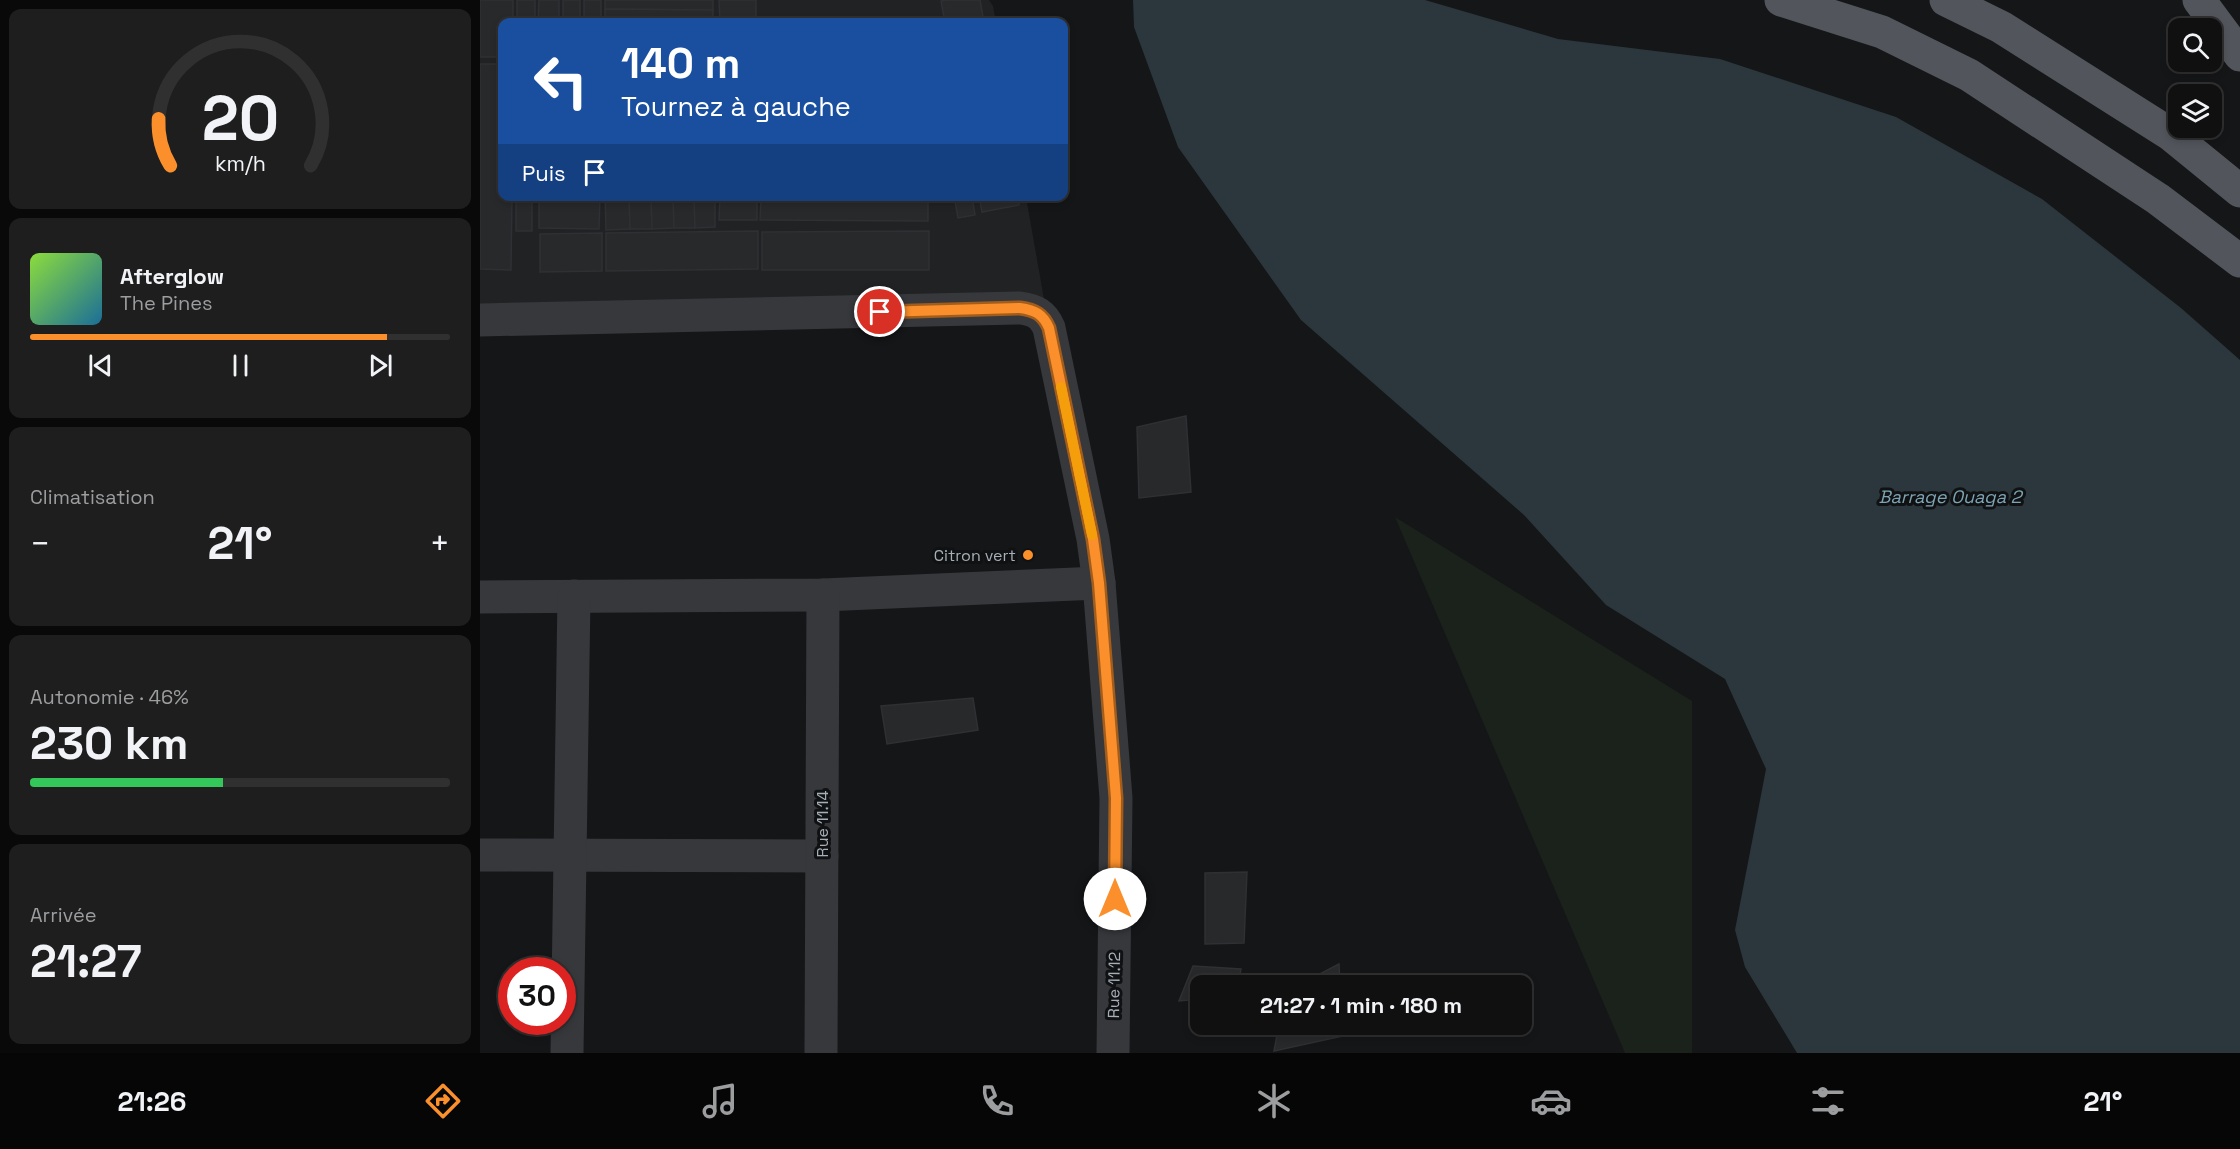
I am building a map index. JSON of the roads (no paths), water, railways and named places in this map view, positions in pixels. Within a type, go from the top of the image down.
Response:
[{"type":"main road","points":[[1781,0],[1882,32],[1969,75],[2158,199],[2240,261]]},
{"type":"main road","points":[[1946,0],[2001,27],[2170,134],[2240,191]]},
{"type":"main road","points":[[2199,0],[2240,55]]},
{"type":"street","name":"Rue 11.12","points":[[480,320],[1020,308],[1040,314],[1049,328],[1093,539],[1099,583],[1116,798],[1113,1053]]},
{"type":"street","points":[[480,597],[823,595],[1099,583]]},
{"type":"street","name":"Rue 11.14","points":[[821,1053],[823,595]]},
{"type":"street","points":[[567,1053],[574,596]]},
{"type":"street","points":[[480,855],[822,855]]},
{"type":"water","name":"Barrage Ouaga 2","points":[[1133,0],[1425,0],[1558,39],[1720,59],[1896,117],[2042,199],[2181,308],[2240,360],[2240,1053],[1797,1053],[1745,967],[1735,930],[1766,769],[1725,679],[1606,605],[1524,515],[1301,320],[1178,147],[1134,27]]},
{"type":"place","name":"Citron vert","points":[[1028,555]]}]
